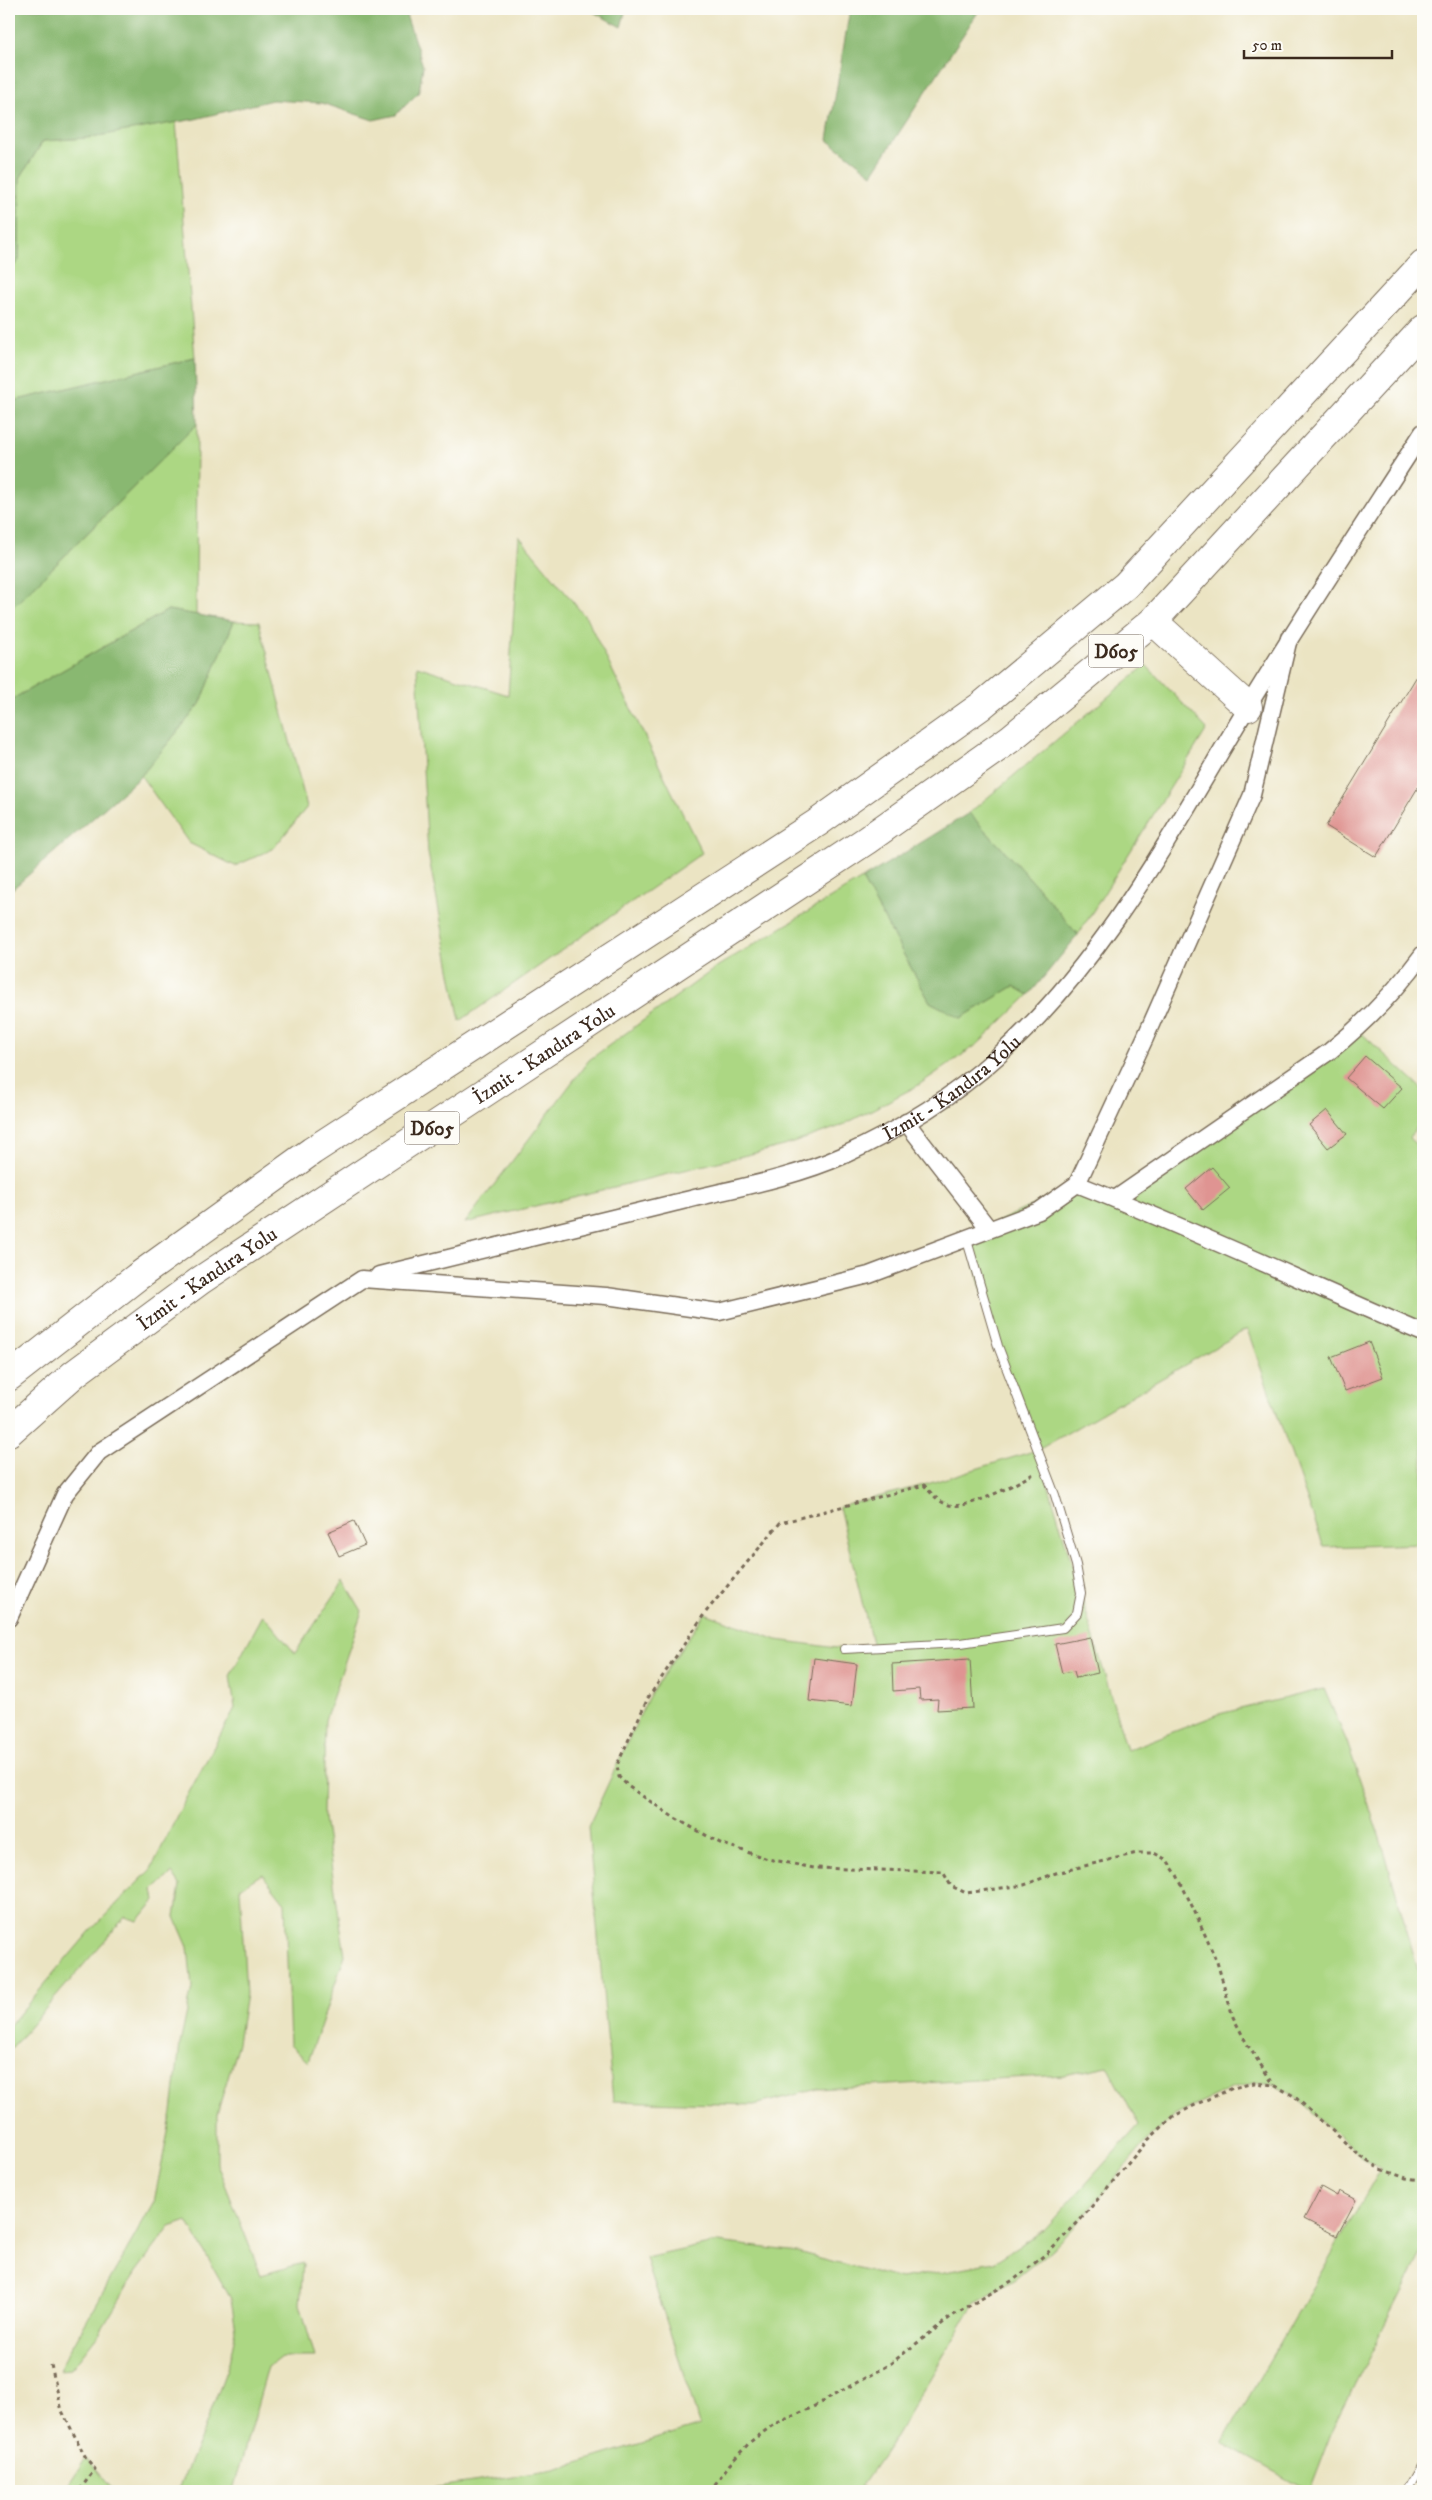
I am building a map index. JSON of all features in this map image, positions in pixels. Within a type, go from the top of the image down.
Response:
[{"type":"highway","points":[[9,1377],[138,1277],[312,1151],[817,823],[981,706],[1126,585],[1293,407],[1423,264]]},
{"type":"highway","name":"D605","points":[[1153,621],[1423,329]]},
{"type":"highway","points":[[1153,621],[1248,707]]},
{"type":"highway","name":"İzmit - Kandıra Yolu","points":[[9,1432],[74,1374],[201,1280],[867,840],[1010,739],[1153,621]]},
{"type":"street","name":"İzmit - Kandıra Yolu","points":[[9,1618],[65,1494],[99,1452],[362,1279],[773,1179],[840,1157],[906,1122],[948,1096],[998,1057],[1046,1008],[1081,967],[1131,898],[1289,638],[1423,432]]},
{"type":"street","points":[[362,1279],[606,1296],[719,1312],[869,1275],[1039,1211],[1078,1184],[1146,1038],[1252,795],[1289,638]]},
{"type":"street","points":[[1115,1199],[1330,1051],[1357,1029],[1399,987],[1423,954]]},
{"type":"street","points":[[906,1122],[989,1229]]},
{"type":"street","points":[[1078,1184],[1423,1333]]},
{"type":"lane","points":[[844,1649],[961,1643],[1063,1628],[1077,1612],[1081,1593],[1076,1565],[1045,1468],[998,1346],[966,1237]]},
{"type":"lane","points":[[1406,2491],[1423,2462]]},
{"type":"path","points":[[1045,1468],[989,1497],[950,1506],[937,1499],[924,1485],[780,1523],[705,1613],[648,1698],[618,1765],[619,1777],[629,1787],[673,1817],[728,1846],[768,1859],[814,1868],[943,1872],[951,1886],[966,1893],[1024,1886],[1056,1873],[1137,1853],[1154,1853],[1167,1860],[1177,1875],[1217,1962],[1233,2017],[1247,2044],[1274,2085]]},
{"type":"path","points":[[710,2491],[729,2465],[750,2442],[773,2425],[812,2408],[890,2364],[930,2331],[1015,2279],[1045,2255],[1081,2218],[1148,2140],[1174,2116],[1233,2088],[1254,2083],[1274,2085],[1294,2096],[1360,2156],[1381,2169],[1406,2178],[1423,2180]]},
{"type":"path","points":[[51,2365],[62,2411],[86,2458],[95,2469],[79,2491]]},
{"type":"green space","points":[[9,9],[404,9],[423,66],[419,92],[396,115],[373,120],[322,103],[272,100],[195,119],[86,138],[43,141],[20,178],[19,260],[9,272]]},
{"type":"green space","points":[[588,9],[626,9],[621,27]]},
{"type":"green space","points":[[850,9],[980,9],[872,174],[828,140]]},
{"type":"green space","points":[[176,122],[195,358],[9,402],[9,272],[19,260],[20,178],[43,141],[86,138]]},
{"type":"green space","points":[[195,358],[197,424],[9,611],[9,402]]},
{"type":"green space","points":[[197,424],[196,615],[168,610],[9,701],[9,611]]},
{"type":"green space","points":[[519,536],[587,619],[702,853],[460,1021],[428,853],[417,666],[508,695]]},
{"type":"green space","points":[[168,610],[234,621],[200,704],[141,776],[9,892],[9,701]]},
{"type":"green space","points":[[234,621],[259,622],[307,807],[273,849],[235,866],[189,843],[141,776],[200,704]]},
{"type":"green space","points":[[1146,665],[1207,729],[1078,935],[1033,882],[969,813]]},
{"type":"green space","points":[[969,813],[1033,882],[1078,935],[1029,995],[1014,986],[961,1018],[930,1002],[862,879]]},
{"type":"green space","points":[[862,879],[930,1002],[961,1018],[1014,986],[1029,995],[978,1044],[917,1086],[841,1126],[784,1146],[465,1223],[589,1060],[718,966]]},
{"type":"green space","points":[[1357,1029],[1423,1090],[1423,1120],[1409,1138],[1423,1151],[1423,1544],[1324,1547],[1247,1329],[1038,1450],[1127,1750],[1219,1714],[1324,1689],[1347,1742],[1385,1853],[1421,1981],[1423,2017],[1423,2251],[1333,2428],[1309,2491],[1222,2443],[1381,2169],[1360,2156],[1294,2096],[1274,2085],[1254,2083],[1233,2088],[1174,2116],[1148,2140],[1081,2219],[1052,2249],[1015,2279],[974,2304],[896,2436],[861,2486],[868,2491],[411,2491],[555,2470],[700,2425],[646,2258],[718,2242],[797,2252],[901,2279],[994,2262],[1045,2229],[1139,2125],[1108,2066],[1064,2075],[818,2089],[754,2105],[613,2101],[588,1827],[648,1698],[705,1613],[777,1640],[844,1649],[873,1647],[839,1507],[924,1485],[1037,1450],[998,1346],[966,1237],[1077,1184],[1115,1199]]},
{"type":"green space","points":[[344,1581],[362,1611],[325,1720],[323,1812],[345,1955],[308,2062],[290,2045],[285,1903],[262,1874],[240,1888],[246,1994],[238,2043],[217,2114],[217,2164],[261,2275],[303,2263],[300,2304],[315,2357],[281,2357],[268,2367],[233,2491],[177,2491],[200,2440],[229,2363],[236,2330],[231,2299],[187,2221],[170,2227],[136,2272],[100,2332],[71,2369],[59,2370],[154,2202],[172,2112],[180,2044],[192,1988],[188,1947],[175,1917],[180,1885],[172,1873],[153,1890],[155,1900],[138,1921],[125,1917],[9,2051],[9,2026],[91,1930],[151,1869],[187,1796],[235,1708],[230,1676],[263,1615],[295,1653]]},
{"type":"green space","points":[[86,2458],[114,2491],[64,2491]]},
{"type":"building","points":[[1423,666],[1423,779],[1376,857],[1326,826]]},
{"type":"building","points":[[1365,1056],[1402,1088],[1383,1109],[1346,1078]]},
{"type":"building","points":[[1327,1110],[1347,1134],[1328,1148],[1309,1125]]},
{"type":"building","points":[[1212,1167],[1230,1188],[1203,1210],[1186,1189]]},
{"type":"building","points":[[1369,1342],[1383,1377],[1345,1391],[1331,1357]]},
{"type":"building","points":[[354,1521],[365,1545],[339,1556],[328,1532]]},
{"type":"building","points":[[1090,1637],[1098,1673],[1076,1678],[1074,1671],[1062,1673],[1055,1644]]},
{"type":"building","points":[[814,1658],[857,1664],[852,1706],[809,1701]]},
{"type":"building","points":[[970,1659],[973,1708],[937,1710],[938,1699],[920,1700],[919,1689],[893,1691],[892,1664]]},
{"type":"building","points":[[1321,2187],[1337,2196],[1339,2191],[1356,2200],[1337,2236],[1304,2219]]}]
